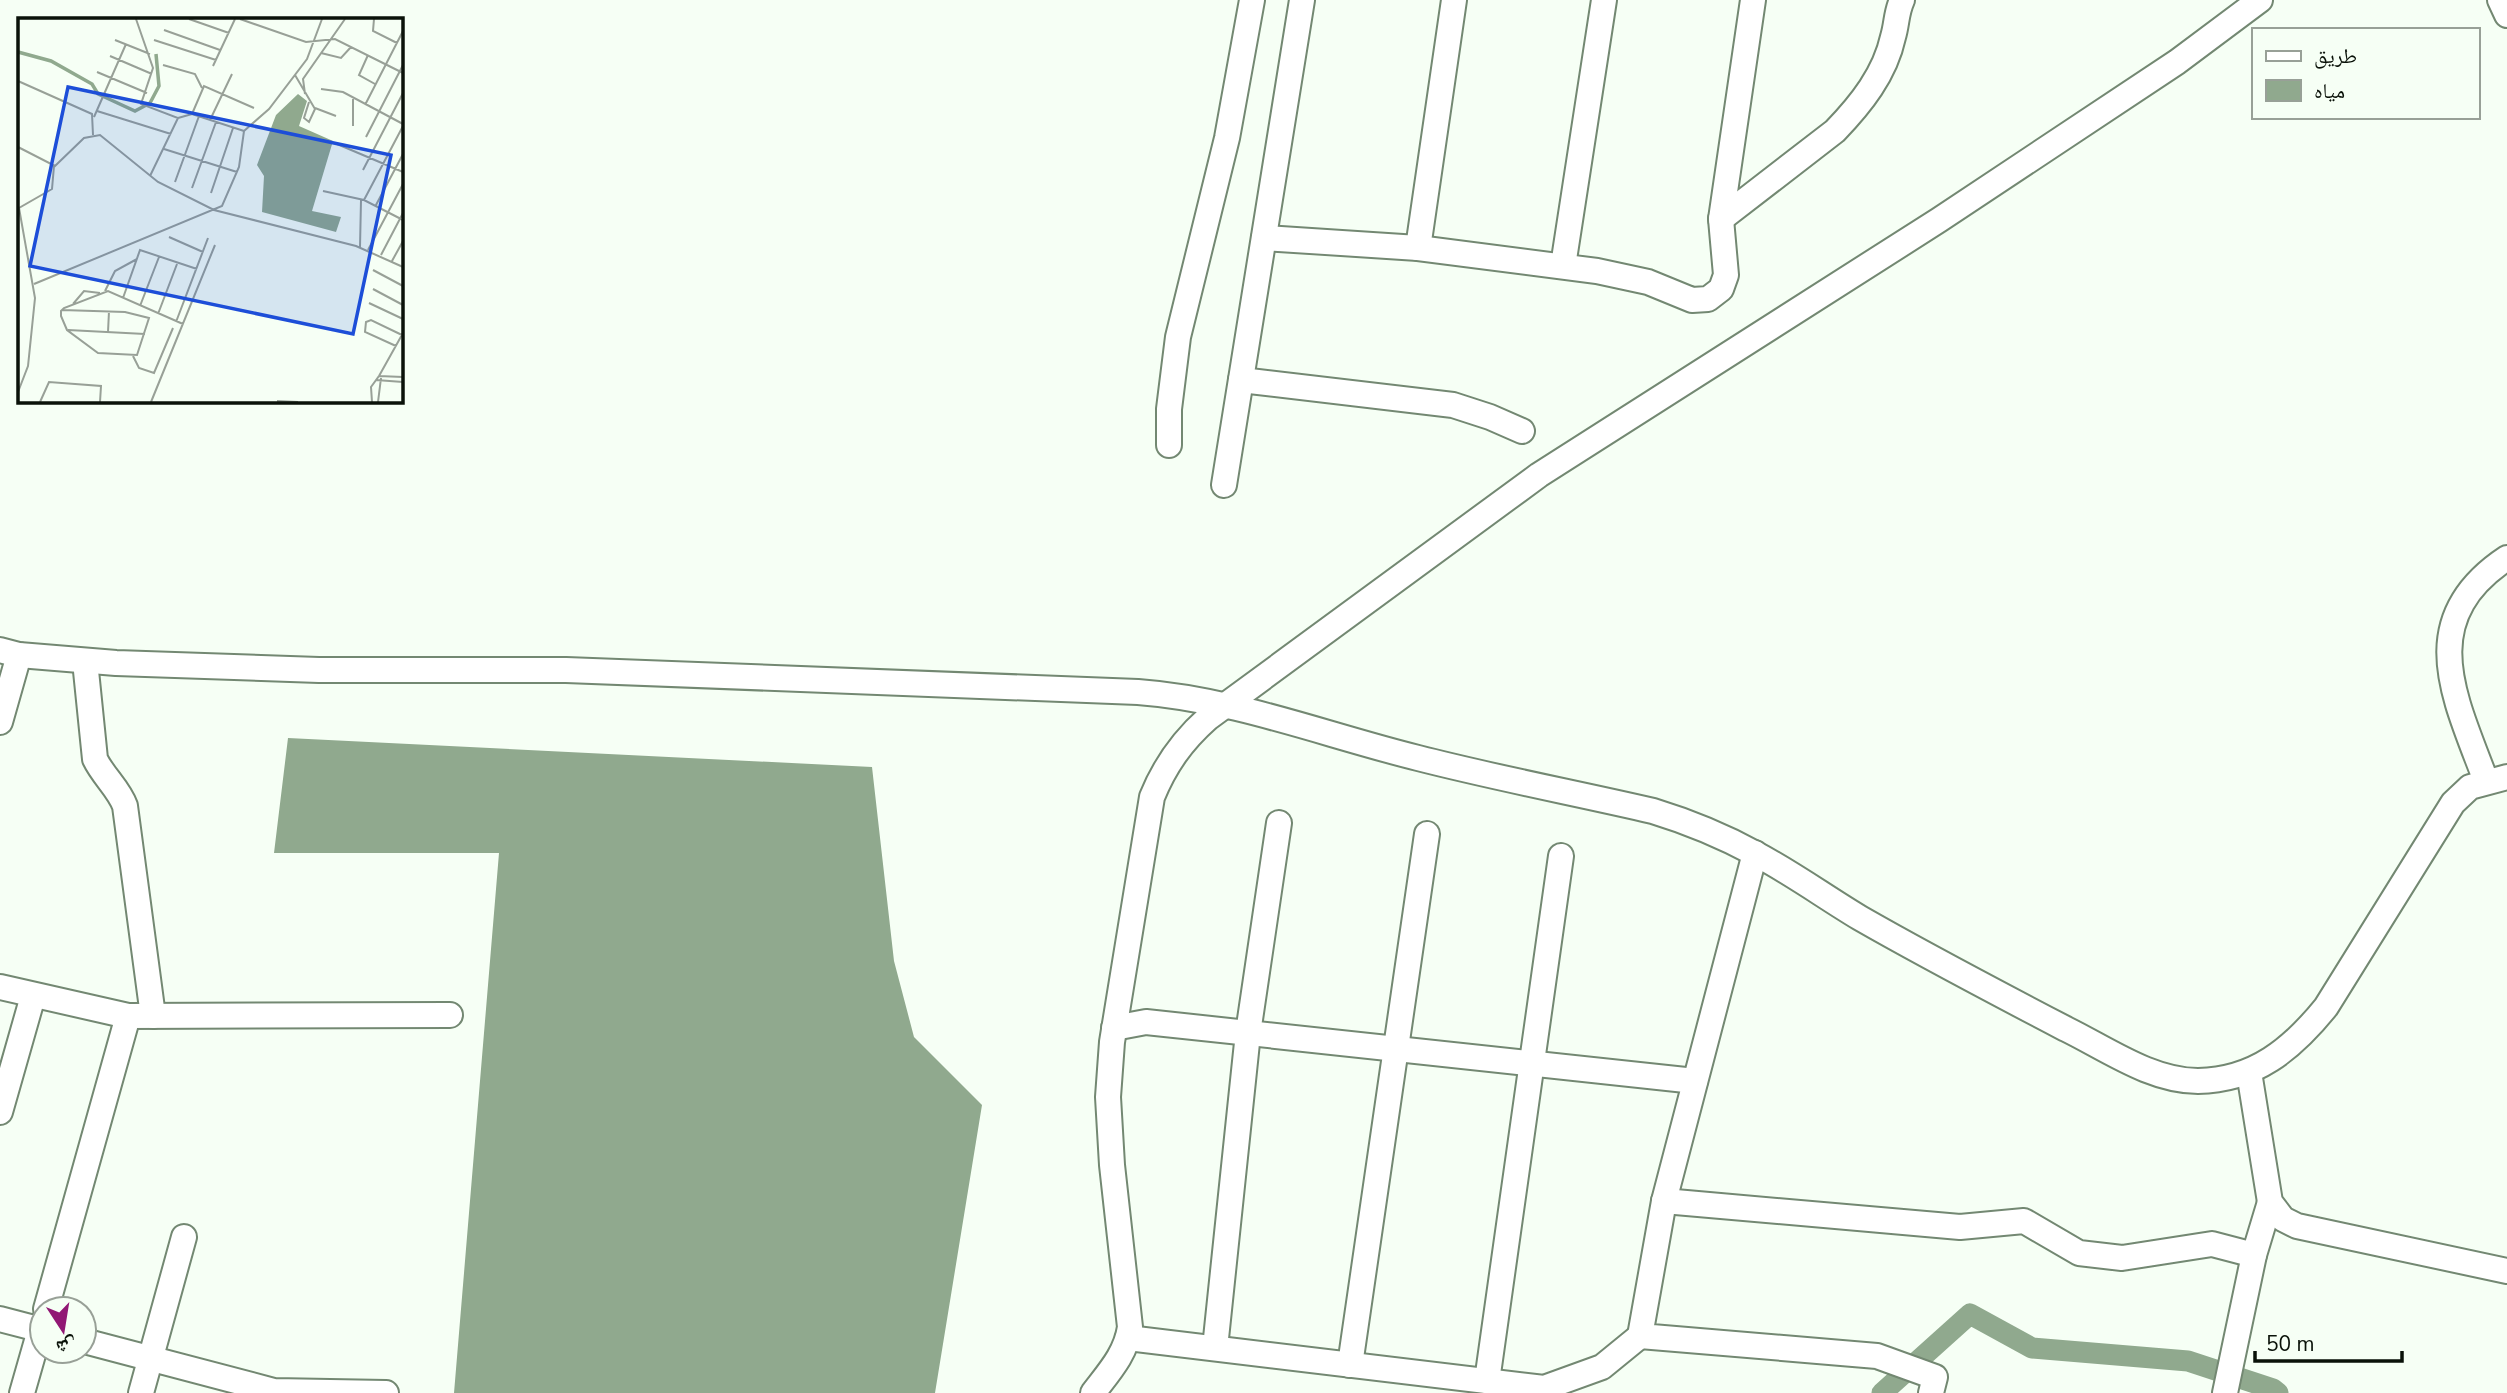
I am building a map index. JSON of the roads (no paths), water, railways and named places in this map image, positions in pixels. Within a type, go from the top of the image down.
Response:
[{"type":"street","points":[[1168,445],[1178,337],[1227,138],[1252,0]]},
{"type":"street","points":[[1224,485],[1302,0]]},
{"type":"street","points":[[1418,248],[1454,0]]},
{"type":"street","points":[[1563,267],[1604,0]]},
{"type":"street","points":[[1264,238],[1418,248],[1623,275],[1671,290],[1692,300],[1708,299],[1721,289],[1726,275],[1721,219],[1753,0]]},
{"type":"street","points":[[1721,219],[1835,131],[1851,114],[1871,87],[1887,57],[1902,0]]},
{"type":"street","points":[[1093,1393],[1118,1362],[1128,1338],[1130,1315],[1109,1131],[1110,1063],[1152,797],[1178,747],[1208,718],[1539,475],[1939,220],[2177,62],[2260,0]]},
{"type":"street","points":[[2500,0],[2507,15]]},
{"type":"street","points":[[1241,380],[1453,405],[1522,431]]},
{"type":"street","points":[[0,722],[9,653],[85,660],[319,670],[566,670],[1138,692],[1179,696],[1227,705],[1418,758],[1653,811],[1688,822],[1755,853],[1957,973],[2142,1068],[2177,1079],[2195,1081],[2249,1072],[2283,1053],[2312,1025],[2326,1007],[2453,803],[2470,788],[2497,779],[2452,687],[2449,652],[2451,635],[2462,604],[2481,578],[2507,558]]},
{"type":"street","points":[[85,660],[95,759],[125,806],[153,1016]]},
{"type":"street","points":[[1215,1348],[1248,1033],[1279,823]]},
{"type":"street","points":[[1350,1364],[1398,1049],[1427,834]]},
{"type":"street","points":[[1128,1338],[1350,1364],[1397,1382],[1487,1381],[1545,1390],[1602,1367],[1640,1336],[1664,1201],[1755,853]]},
{"type":"street","points":[[1487,1381],[1561,856]]},
{"type":"street","points":[[0,987],[128,1016],[450,1015]]},
{"type":"street","points":[[0,1112],[33,996]]},
{"type":"street","points":[[51,1295],[128,1016]]},
{"type":"street","points":[[1114,1028],[1146,1022],[1695,1081]]},
{"type":"street","points":[[2225,1393],[2254,1255],[2270,1202],[2249,1072]]},
{"type":"street","points":[[1664,1201],[1959,1227],[2024,1221],[2079,1253],[2122,1258],[2212,1244],[2254,1255]]},
{"type":"street","points":[[2270,1202],[2283,1219],[2297,1226],[2507,1271]]},
{"type":"street","points":[[141,1393],[184,1237]]},
{"type":"street","points":[[0,1319],[28,1322]]},
{"type":"street","points":[[1640,1336],[1877,1356],[1935,1377],[1931,1393]]},
{"type":"street","points":[[98,1345],[274,1391],[386,1393]]},
{"type":"street","points":[[22,1393],[30,1365]]},
{"type":"water","points":[[288,738],[872,767],[894,961],[914,1037],[982,1105],[935,1393],[454,1393],[499,853],[274,853]]},
{"type":"waterway","points":[[1882,1393],[1970,1314],[2032,1348],[2188,1361],[2278,1393]]}]
